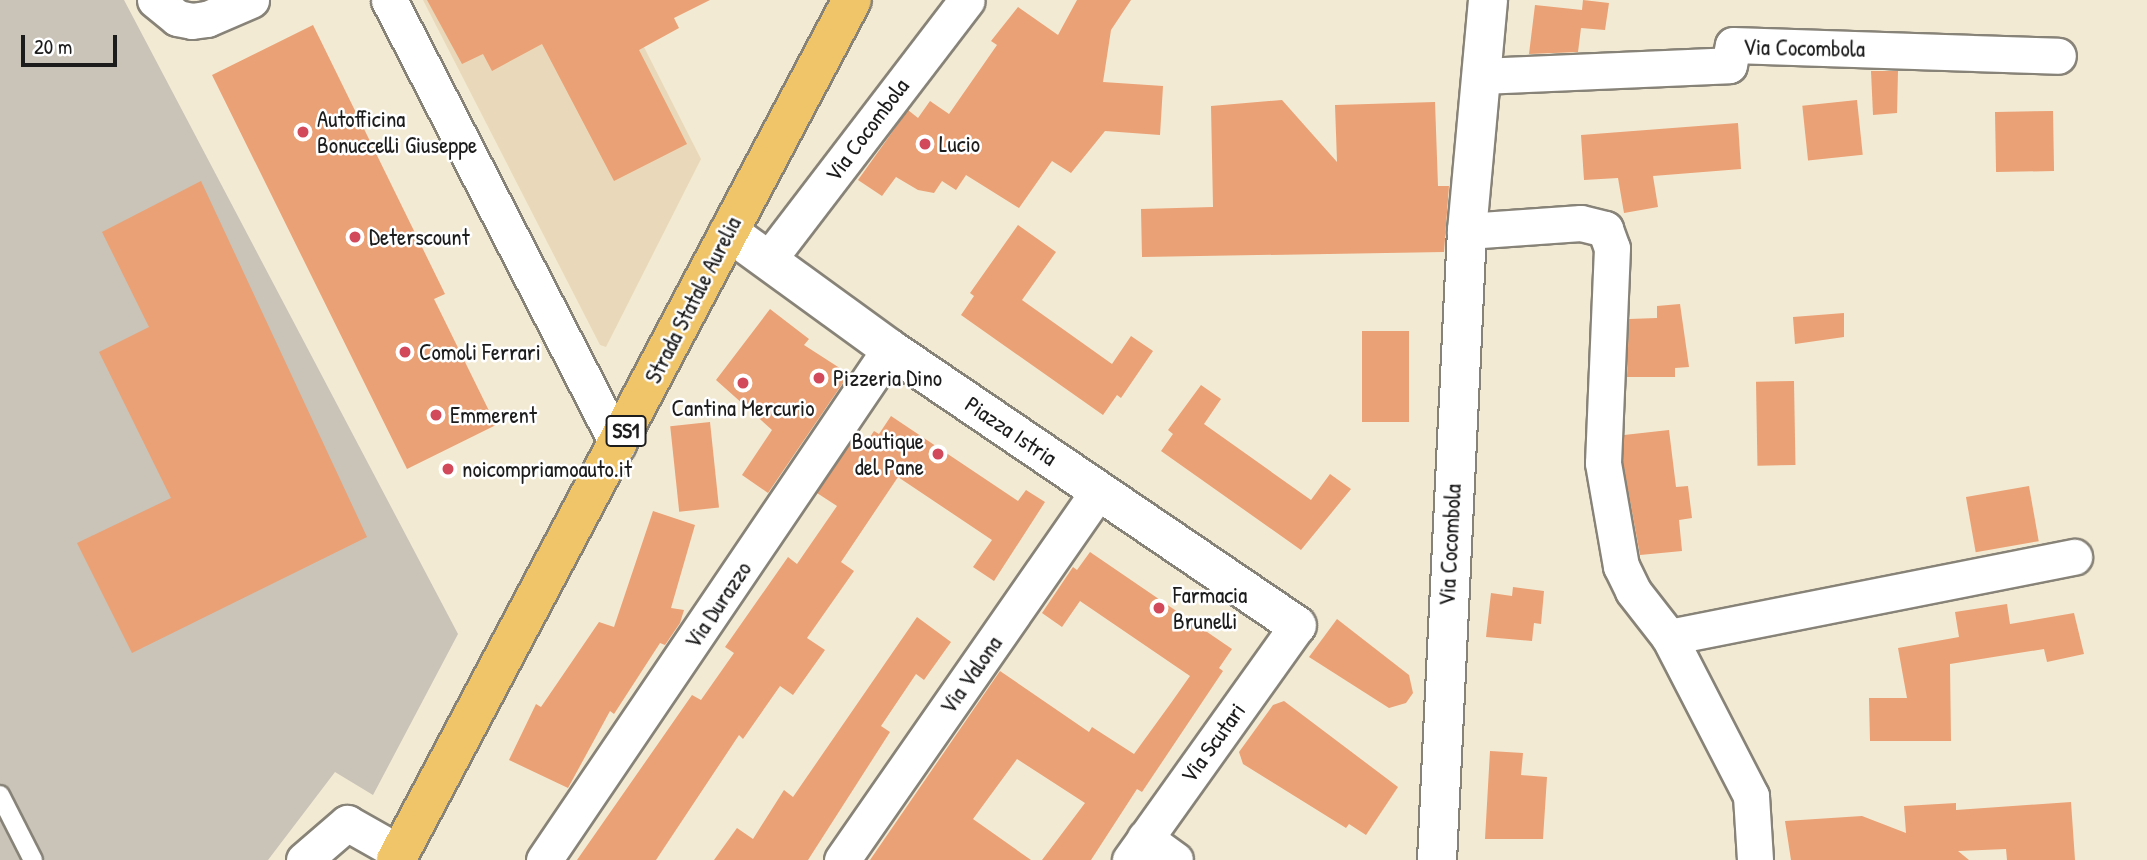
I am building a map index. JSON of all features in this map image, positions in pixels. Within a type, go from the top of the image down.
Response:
[{"type":"main road","name":"Strada Statale Aurelia","points":[[398,856],[852,0]]},
{"type":"street","points":[[155,0],[177,18],[192,21],[207,19],[251,0]]},
{"type":"street","points":[[389,0],[618,445]]},
{"type":"street","name":"Via Cocombola","points":[[768,260],[967,0]]},
{"type":"street","name":"Via Cocombola","points":[[1437,860],[1467,231],[1488,0]]},
{"type":"street","name":"Via Cocombola","points":[[1481,76],[1729,65],[1732,45],[2058,56]]},
{"type":"street","points":[[1467,231],[1581,223],[1605,229],[1612,248],[1603,463],[1621,566],[1633,591],[1669,637],[1751,796],[1755,860]]},
{"type":"street","name":"Piazza Istria","points":[[729,232],[890,349],[1297,626]]},
{"type":"street","name":"Via Durazzo","points":[[544,860],[890,349]]},
{"type":"street","name":"Via Valona","points":[[842,860],[1099,490]]},
{"type":"street","points":[[1669,637],[2074,557]]},
{"type":"street","name":"Via Scutari","points":[[1137,849],[1297,626]]},
{"type":"street","points":[[304,860],[347,823],[398,856]]},
{"type":"street","points":[[1137,849],[1175,860]]},
{"type":"lane","points":[[0,795],[33,860]]},
{"type":"shaded area","points":[[0,0],[124,0],[458,634],[373,795],[335,772],[268,860],[0,860]]},
{"type":"shaded area","points":[[423,0],[620,0],[701,159],[606,347],[600,345]]},
{"type":"building","points":[[427,0],[710,0],[674,18],[679,28],[639,50],[687,144],[614,181],[542,44],[492,71],[483,54],[462,64]]},
{"type":"building","points":[[1077,0],[1131,0],[1111,30],[1103,82],[1163,86],[1160,135],[1105,131],[1071,173],[1052,161],[1019,208],[966,175],[956,190],[942,181],[934,193],[918,190],[896,177],[882,196],[858,180],[908,110],[918,118],[930,101],[949,114],[997,45],[991,41],[1018,7],[1058,35]]},
{"type":"building","points":[[1583,0],[1609,3],[1605,30],[1581,28],[1578,52],[1529,54],[1535,5],[1582,10]]},
{"type":"building","points":[[313,25],[445,294],[434,299],[496,425],[407,469],[212,75]]},
{"type":"building","points":[[1871,71],[1898,71],[1897,113],[1873,115]]},
{"type":"building","points":[[1282,100],[1337,162],[1335,105],[1435,102],[1438,186],[1449,186],[1444,252],[1142,257],[1141,209],[1213,207],[1211,106]]},
{"type":"building","points":[[1857,100],[1863,155],[1808,160],[1802,106]]},
{"type":"building","points":[[2053,111],[2054,171],[1996,172],[1995,112]]},
{"type":"building","points":[[1738,123],[1741,169],[1653,176],[1658,207],[1624,213],[1618,178],[1584,180],[1581,135]]},
{"type":"building","points":[[201,181],[367,537],[132,653],[77,543],[171,498],[99,352],[149,327],[102,232]]},
{"type":"building","points":[[1018,225],[1056,252],[1022,300],[1112,364],[1131,336],[1153,351],[1121,398],[1117,395],[1103,415],[961,315],[974,296],[970,293]]},
{"type":"building","points":[[1680,304],[1689,367],[1675,368],[1675,377],[1627,377],[1629,319],[1657,318],[1657,306]]},
{"type":"building","points":[[770,309],[809,339],[804,345],[849,374],[768,493],[742,475],[772,430],[716,380]]},
{"type":"building","points":[[1844,313],[1844,337],[1795,344],[1793,317]]},
{"type":"building","points":[[1362,331],[1409,331],[1409,422],[1362,422]]},
{"type":"building","points":[[1794,381],[1795,465],[1757,466],[1756,382]]},
{"type":"building","points":[[1201,385],[1221,399],[1204,424],[1311,500],[1330,474],[1351,489],[1301,550],[1161,451],[1173,434],[1168,430]]},
{"type":"building","points":[[891,416],[1018,501],[1026,490],[1045,502],[994,581],[973,567],[992,540],[898,477],[841,562],[854,571],[807,638],[825,650],[793,695],[780,686],[743,739],[739,735],[656,860],[577,860],[692,695],[701,700],[734,653],[725,647],[788,557],[797,564],[837,506],[817,493],[850,444],[866,443],[874,431],[879,434]]},
{"type":"building","points":[[710,422],[719,508],[679,512],[670,426]]},
{"type":"building","points":[[1669,430],[1676,487],[1688,486],[1692,518],[1679,520],[1682,551],[1640,555],[1623,462],[1624,435]]},
{"type":"building","points":[[2029,486],[2039,541],[1976,552],[1966,497]]},
{"type":"building","points":[[653,511],[695,525],[671,608],[684,610],[680,623],[665,645],[660,643],[614,714],[610,711],[568,788],[509,760],[536,704],[541,707],[599,622],[614,627]]},
{"type":"building","points":[[1090,552],[1232,649],[1219,668],[1223,671],[1142,792],[1137,789],[1091,860],[1042,860],[1085,803],[1017,759],[973,819],[1031,860],[870,860],[1000,671],[1089,732],[1092,727],[1134,754],[1171,703],[1190,676],[1080,601],[1062,627],[1042,613],[1073,567],[1077,570]]},
{"type":"building","points":[[1513,587],[1544,591],[1541,624],[1534,623],[1532,641],[1486,637],[1491,593],[1512,596]]},
{"type":"building","points":[[2007,604],[2010,624],[2074,613],[2084,654],[2047,662],[2044,649],[1950,664],[1951,741],[1870,741],[1869,698],[1907,698],[1898,648],[1959,637],[1955,612]]},
{"type":"building","points":[[917,617],[951,642],[924,680],[916,674],[881,726],[890,732],[808,860],[714,860],[737,828],[753,839],[784,790],[793,797]]},
{"type":"building","points":[[1337,619],[1409,675],[1413,693],[1406,703],[1389,708],[1309,657]]},
{"type":"building","points":[[1284,701],[1398,787],[1366,835],[1349,824],[1346,828],[1243,764],[1239,752],[1273,705]]},
{"type":"building","points":[[1490,751],[1523,753],[1521,775],[1547,777],[1543,839],[1485,839]]},
{"type":"building","points":[[2071,802],[2075,860],[2007,860],[2006,849],[1958,851],[1969,860],[1791,860],[1785,821],[1862,816],[1906,833],[1904,806],[1956,803],[1956,810]]},
{"type":"place","name":"Autofficina Bonuccelli Giuseppe","points":[[303,132]]},
{"type":"place","name":"Lucio","points":[[925,144]]},
{"type":"place","name":"Deterscount","points":[[355,237]]},
{"type":"place","name":"Comoli Ferrari","points":[[405,352]]},
{"type":"place","name":"Pizzeria Dino","points":[[819,378]]},
{"type":"place","name":"Cantina Mercurio","points":[[743,383]]},
{"type":"place","name":"Emmerent","points":[[436,415]]},
{"type":"place","name":"Boutique del Pane","points":[[938,454]]},
{"type":"place","name":"noicompriamoauto.it","points":[[448,469]]},
{"type":"place","name":"Farmacia Brunelli","points":[[1159,608]]}]
